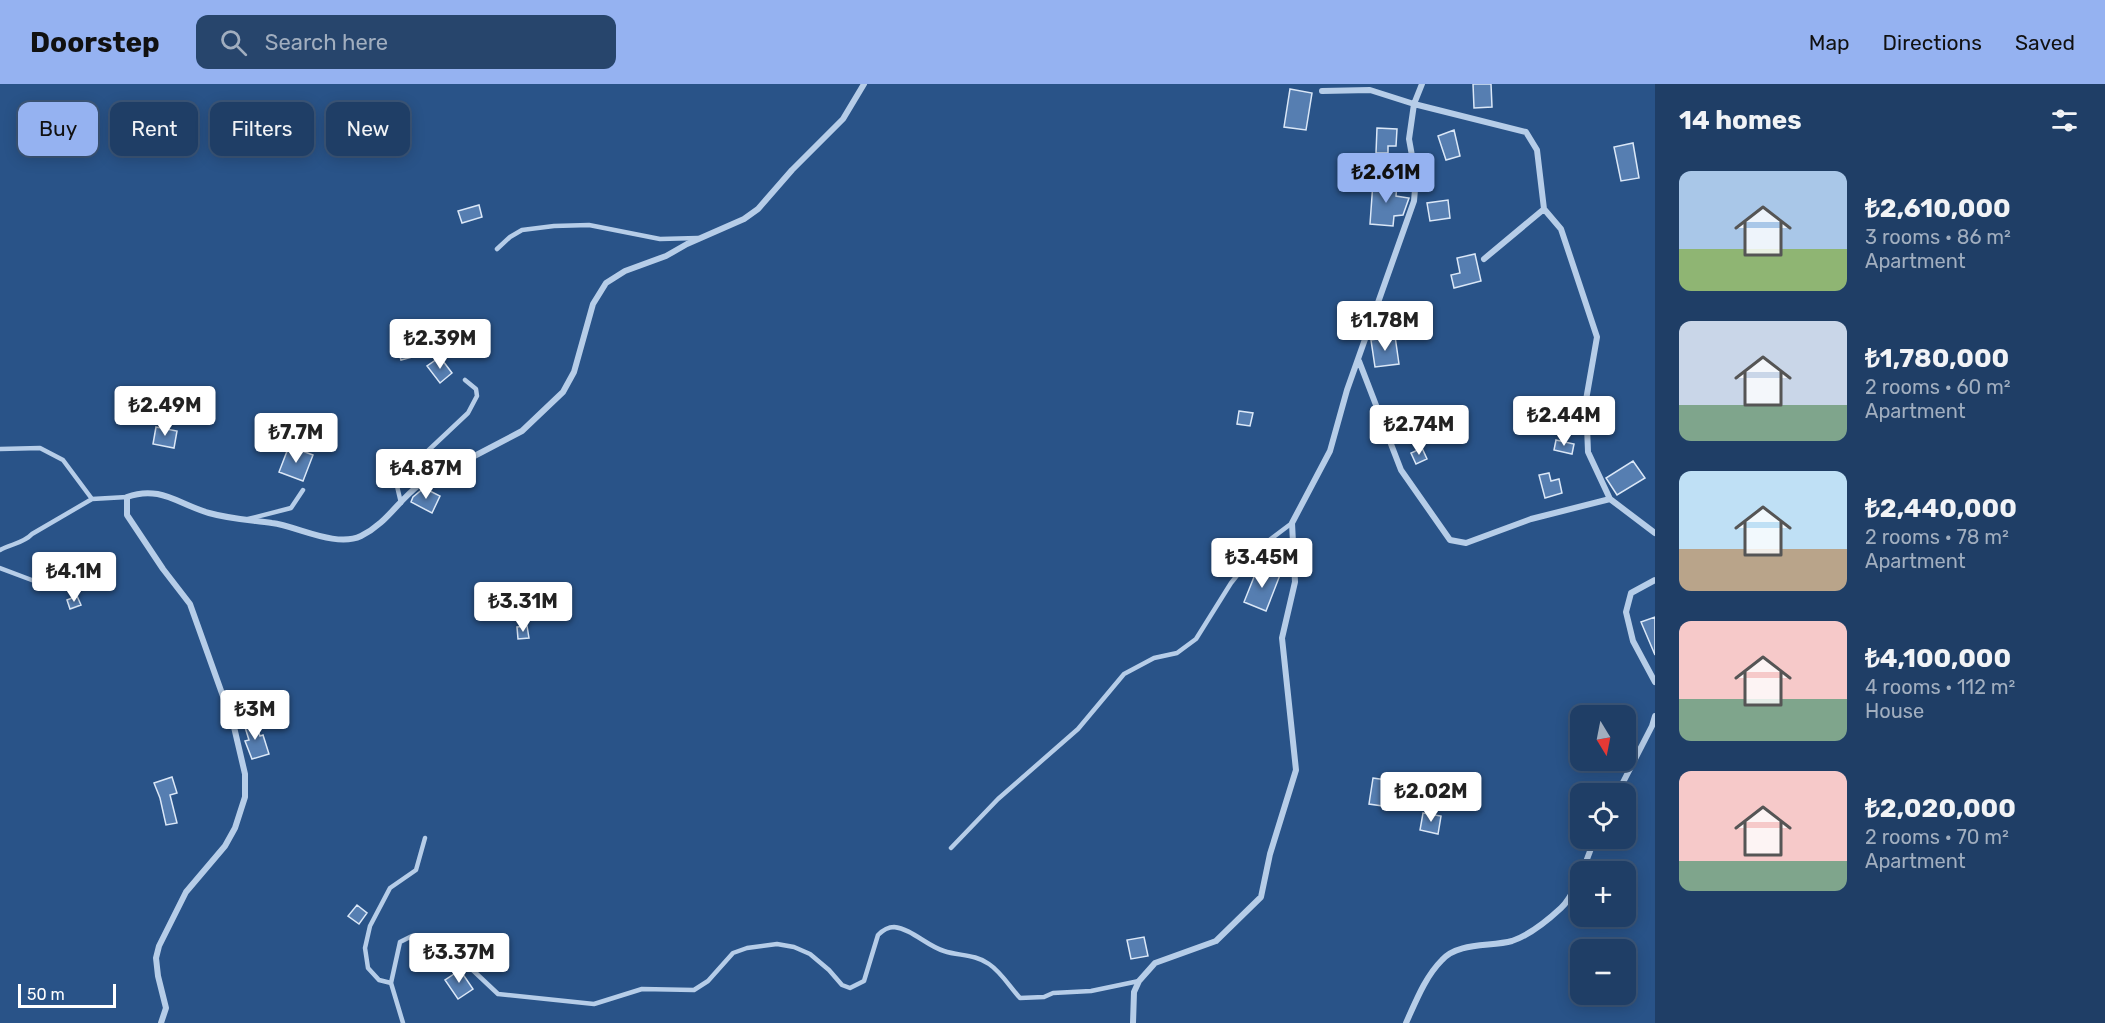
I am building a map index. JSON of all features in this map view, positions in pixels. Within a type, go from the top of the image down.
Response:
[{"type":"street","points":[[161,1023],[166,1008],[158,976],[156,958],[159,946],[186,892],[225,846],[235,828],[245,796],[245,774],[234,727],[190,604],[163,569],[127,515],[127,497],[141,492],[155,492],[209,513],[273,523],[332,539],[359,537],[386,520],[419,485],[522,430],[563,392],[574,372],[593,304],[606,283],[625,271],[666,256],[744,219],[758,209],[792,170],[843,119],[864,84]]},
{"type":"street","points":[[1132,1023],[1134,992],[1139,981],[1155,963],[1216,941],[1261,897],[1270,854],[1296,770],[1282,638],[1295,582],[1292,523],[1330,451],[1347,390],[1414,201],[1416,178],[1409,139],[1414,104],[1422,84]]},
{"type":"street","points":[[1322,91],[1370,90],[1414,104],[1526,132],[1537,150],[1544,209],[1561,229],[1597,337],[1586,400],[1588,452],[1610,499],[1655,533]]},
{"type":"street","points":[[1484,259],[1544,209]]},
{"type":"street","points":[[1359,360],[1401,470],[1450,540],[1466,543],[1531,519],[1610,499]]},
{"type":"street","points":[[1655,580],[1631,593],[1626,612],[1634,641],[1655,682]]},
{"type":"street","points":[[1623,783],[1655,716]]},
{"type":"street","points":[[1406,1023],[1420,991],[1443,958],[1457,950],[1512,940],[1528,934],[1563,907],[1590,849]]},
{"type":"lane","points":[[496,249],[522,230],[554,226],[590,225],[660,239],[700,238]]},
{"type":"lane","points":[[401,503],[397,486],[398,479],[462,420],[473,405],[477,396],[476,389],[465,380]]},
{"type":"lane","points":[[0,449],[40,448],[63,460],[92,499]]},
{"type":"lane","points":[[246,520],[291,508],[303,490]]},
{"type":"lane","points":[[0,550],[12,543],[26,541],[32,534],[92,499],[127,497]]},
{"type":"lane","points":[[951,848],[998,799],[1078,729],[1124,674],[1154,658],[1177,653],[1196,639],[1231,583],[1259,548],[1292,523]]},
{"type":"lane","points":[[0,568],[45,585]]},
{"type":"lane","points":[[391,983],[379,980],[368,968],[365,948],[370,926],[390,888],[416,870],[425,838]]},
{"type":"lane","points":[[403,1023],[391,983],[400,942],[412,936],[436,942],[463,961],[498,994],[594,1004],[642,990],[694,990],[708,981],[734,953],[747,948],[777,944],[794,947],[810,954],[842,985],[850,988],[864,981],[878,935],[892,927],[906,931],[925,944],[945,952],[971,956],[986,962],[995,968],[1020,998],[1092,991],[1139,981]]},
{"type":"building","points":[[1473,84],[1491,84],[1492,107],[1474,108]]},
{"type":"building","points":[[1290,89],[1312,93],[1306,130],[1284,127]]},
{"type":"building","points":[[1377,128],[1397,129],[1396,146],[1388,146],[1388,153],[1376,153]]},
{"type":"building","points":[[1454,130],[1460,156],[1446,160],[1438,136]]},
{"type":"building","points":[[1633,143],[1639,178],[1621,181],[1614,147]]},
{"type":"building","points":[[1373,182],[1397,184],[1396,196],[1409,198],[1403,215],[1394,216],[1393,226],[1370,224]]},
{"type":"building","points":[[1448,200],[1450,218],[1430,221],[1427,203]]},
{"type":"building","points":[[479,205],[482,217],[462,223],[458,211]]},
{"type":"building","points":[[1475,254],[1481,281],[1454,288],[1451,275],[1460,273],[1457,258]]},
{"type":"building","points":[[1395,336],[1399,364],[1375,367],[1371,340]]},
{"type":"building","points":[[413,346],[416,356],[401,360],[398,350]]},
{"type":"building","points":[[440,357],[452,373],[440,383],[427,366]]},
{"type":"building","points":[[1239,411],[1253,413],[1250,426],[1237,424]]},
{"type":"building","points":[[156,427],[177,431],[174,448],[153,444]]},
{"type":"building","points":[[1556,440],[1574,444],[1572,454],[1554,450]]},
{"type":"building","points":[[289,446],[313,455],[303,481],[279,472]]},
{"type":"building","points":[[1422,448],[1427,459],[1416,464],[1411,453]]},
{"type":"building","points":[[1633,461],[1645,478],[1617,495],[1606,478]]},
{"type":"building","points":[[1549,473],[1551,481],[1559,479],[1562,493],[1545,498],[1539,475]]},
{"type":"building","points":[[424,488],[440,496],[432,513],[411,502],[413,497]]},
{"type":"building","points":[[1258,567],[1280,575],[1266,611],[1244,602]]},
{"type":"building","points":[[77,596],[81,605],[70,609],[67,600]]},
{"type":"building","points":[[1655,617],[1655,655],[1641,622]]},
{"type":"building","points":[[527,626],[529,638],[518,639],[517,627]]},
{"type":"building","points":[[255,721],[260,736],[263,735],[269,754],[252,759],[245,741],[249,740],[244,724]]},
{"type":"building","points":[[172,777],[177,793],[170,795],[177,823],[166,825],[154,783]]},
{"type":"building","points":[[1373,778],[1393,781],[1389,807],[1369,804]]},
{"type":"building","points":[[1423,813],[1441,816],[1438,834],[1420,830]]},
{"type":"building","points":[[357,905],[367,913],[359,924],[348,916]]},
{"type":"building","points":[[1144,937],[1148,956],[1131,959],[1127,940]]},
{"type":"building","points":[[460,970],[473,989],[458,999],[445,980]]}]
